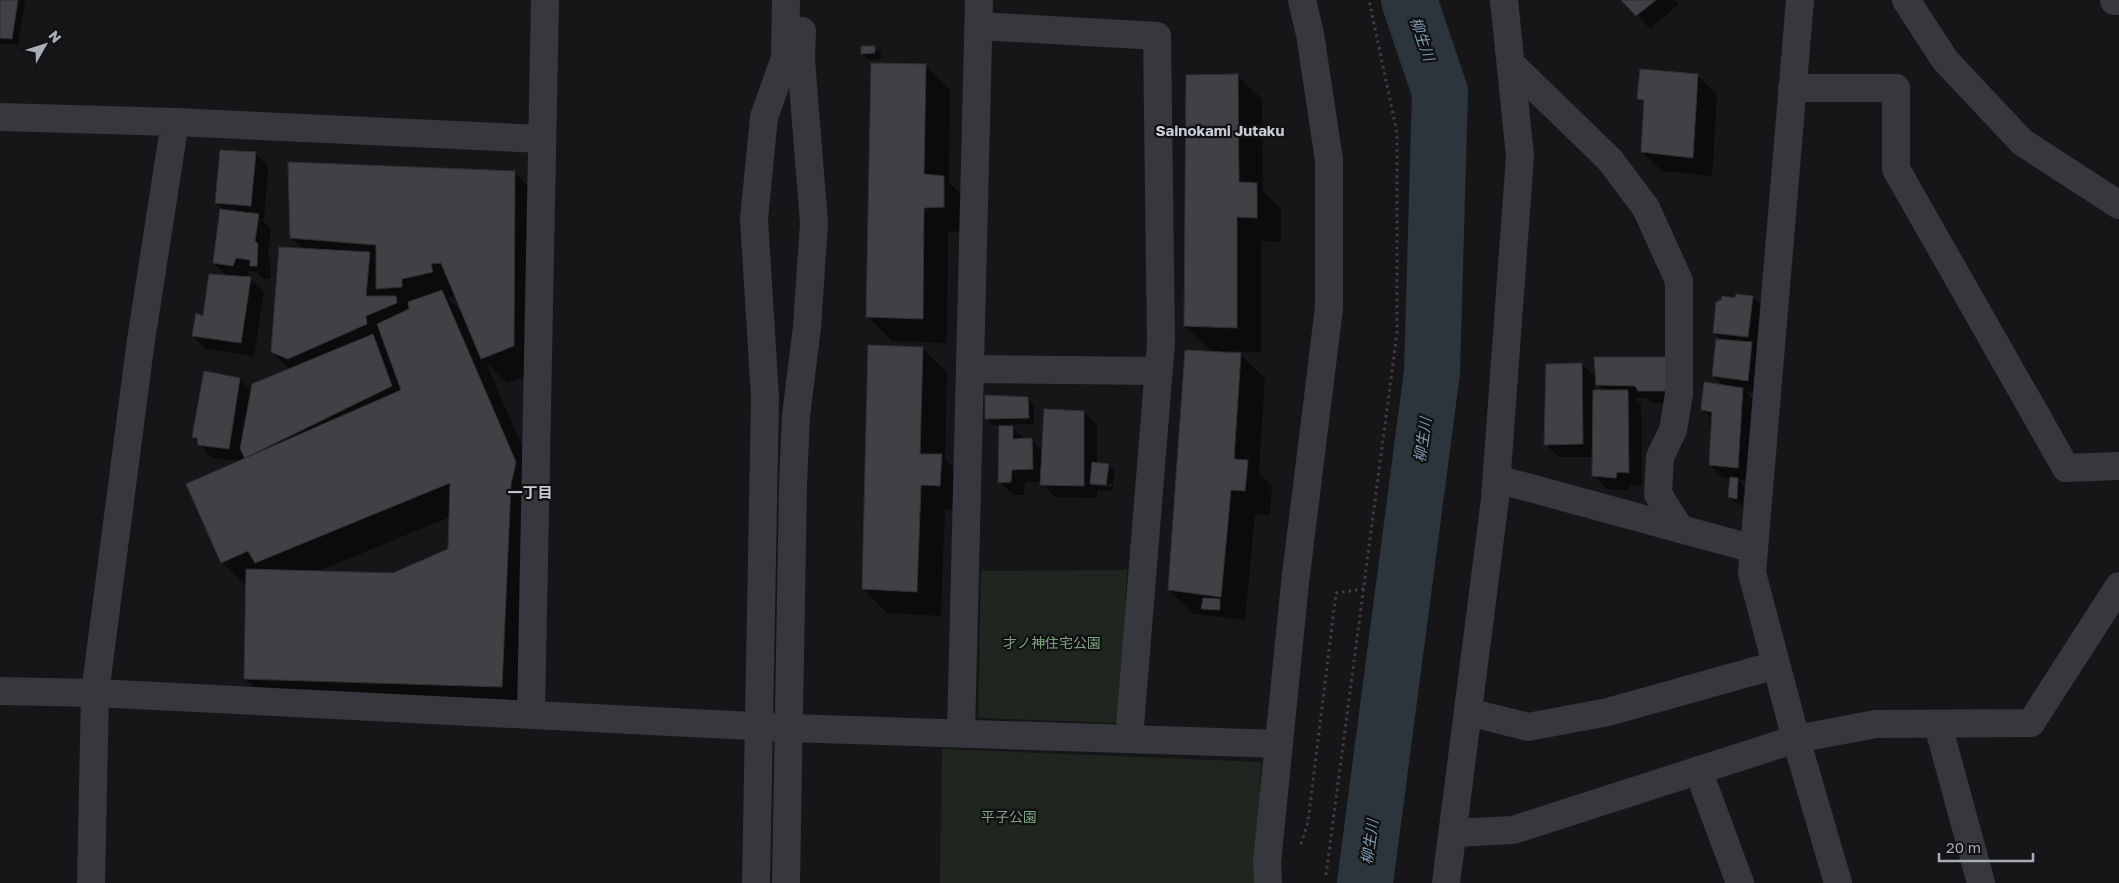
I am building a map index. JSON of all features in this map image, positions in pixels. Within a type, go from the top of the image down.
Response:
[{"type":"street","points":[[531,714],[545,0]]},
{"type":"street","points":[[756,883],[765,397],[754,219],[764,117],[785,58],[786,0]]},
{"type":"street","points":[[786,883],[793,484],[796,416],[807,327],[814,223],[801,60],[802,0]]},
{"type":"street","points":[[1268,883],[1267,862],[1295,583],[1329,308],[1329,160],[1310,34],[1302,0]]},
{"type":"street","points":[[1446,883],[1497,479],[1520,156],[1504,0]]},
{"type":"street","points":[[1800,0],[1752,573],[1796,739],[1838,883]]},
{"type":"street","points":[[1906,0],[1945,60],[2022,142],[2119,205]]},
{"type":"street","points":[[961,733],[979,13],[1158,36],[1161,342],[1129,739]]},
{"type":"street","points":[[1511,64],[1610,160],[1646,208],[1679,280],[1679,394],[1673,430],[1660,457],[1658,494],[1680,529]]},
{"type":"street","points":[[1792,88],[1896,88],[1896,169],[2066,468],[2119,466]]},
{"type":"street","points":[[0,117],[175,122],[542,138]]},
{"type":"street","points":[[91,883],[96,693],[141,340],[175,122]]},
{"type":"street","points":[[970,368],[1158,371]]},
{"type":"street","points":[[1497,479],[1754,549]]},
{"type":"street","points":[[1453,833],[1513,830],[1796,739],[1876,724],[2031,723],[2119,586]]},
{"type":"street","points":[[1468,712],[1528,727],[1608,712],[1776,665]]},
{"type":"street","points":[[0,691],[96,693],[790,728],[1279,744]]},
{"type":"street","points":[[1938,725],[1981,883]]},
{"type":"street","points":[[1698,770],[1740,883]]},
{"type":"path","points":[[1326,874],[1397,333],[1397,133],[1369,0]]},
{"type":"path","points":[[1300,846],[1308,822],[1336,593],[1364,589]]},
{"type":"green space","name":"才ノ神住宅公園","points":[[1127,570],[1120,723],[978,718],[981,571]]},
{"type":"green space","name":"平子公園","points":[[942,749],[1261,762],[1256,883],[940,883]]},
{"type":"building","points":[[0,0],[18,0],[12,39],[0,38]]},
{"type":"building","points":[[1621,0],[1656,0],[1636,16]]},
{"type":"building","points":[[861,46],[875,46],[875,53],[861,54]]},
{"type":"building","points":[[871,63],[926,64],[924,174],[944,176],[944,207],[924,208],[923,319],[866,317]]},
{"type":"building","points":[[1640,69],[1698,74],[1693,158],[1641,152],[1644,100],[1637,99]]},
{"type":"building","points":[[1238,74],[1239,182],[1257,183],[1257,218],[1237,217],[1237,328],[1184,326],[1186,75]]},
{"type":"building","points":[[220,150],[256,152],[251,206],[215,203]]},
{"type":"building","points":[[288,162],[515,171],[514,346],[481,359],[441,263],[431,264],[433,272],[402,279],[402,287],[376,289],[376,245],[290,238]]},
{"type":"building","points":[[220,209],[259,214],[255,241],[258,244],[257,266],[250,266],[250,260],[236,258],[233,266],[213,263]]},
{"type":"building","points":[[279,247],[370,252],[366,296],[396,296],[397,303],[366,316],[367,324],[288,359],[271,352]]},
{"type":"building","points":[[209,274],[251,277],[241,343],[192,336],[196,313],[203,316]]},
{"type":"building","points":[[442,290],[516,462],[511,484],[502,687],[244,679],[246,569],[393,573],[448,549],[450,483],[255,563],[248,551],[221,563],[186,484],[401,390],[377,324],[409,309],[408,302]]},
{"type":"building","points":[[1736,294],[1753,296],[1748,337],[1713,333],[1716,302],[1721,300],[1722,296],[1735,298]]},
{"type":"building","points":[[373,334],[392,386],[245,458],[240,449],[252,384]]},
{"type":"building","points":[[1716,339],[1752,342],[1748,381],[1712,376]]},
{"type":"building","points":[[868,345],[923,347],[920,454],[942,454],[940,486],[921,485],[917,592],[862,589]]},
{"type":"building","points":[[1185,350],[1241,353],[1234,459],[1248,460],[1245,491],[1231,490],[1221,597],[1168,590]]},
{"type":"building","points":[[1594,357],[1667,357],[1666,391],[1638,391],[1635,386],[1596,385]]},
{"type":"building","points":[[1582,363],[1583,444],[1544,445],[1546,364]]},
{"type":"building","points":[[204,371],[240,378],[229,449],[198,445],[197,438],[192,437]]},
{"type":"building","points":[[1704,382],[1743,388],[1738,468],[1709,465],[1712,412],[1701,410]]},
{"type":"building","points":[[1593,390],[1628,390],[1629,473],[1617,472],[1616,478],[1592,476]]},
{"type":"building","points":[[985,395],[1028,397],[1029,418],[985,419]]},
{"type":"building","points":[[1044,409],[1084,411],[1084,486],[1040,485]]},
{"type":"building","points":[[999,426],[1013,426],[1013,439],[1032,438],[1033,469],[1012,470],[1011,482],[998,483]]},
{"type":"building","points":[[1092,462],[1109,464],[1106,485],[1090,484]]},
{"type":"building","points":[[1730,477],[1738,478],[1737,499],[1728,497]]},
{"type":"building","points":[[1203,598],[1220,599],[1220,610],[1201,609]]},
{"type":"waterway","name":"柳生川","points":[[1365,883],[1432,372],[1440,92],[1409,0]]},
{"type":"district","name":"Sainokami Jutaku","points":[[1220,131]]},
{"type":"district","name":"一丁目","points":[[530,493]]}]
